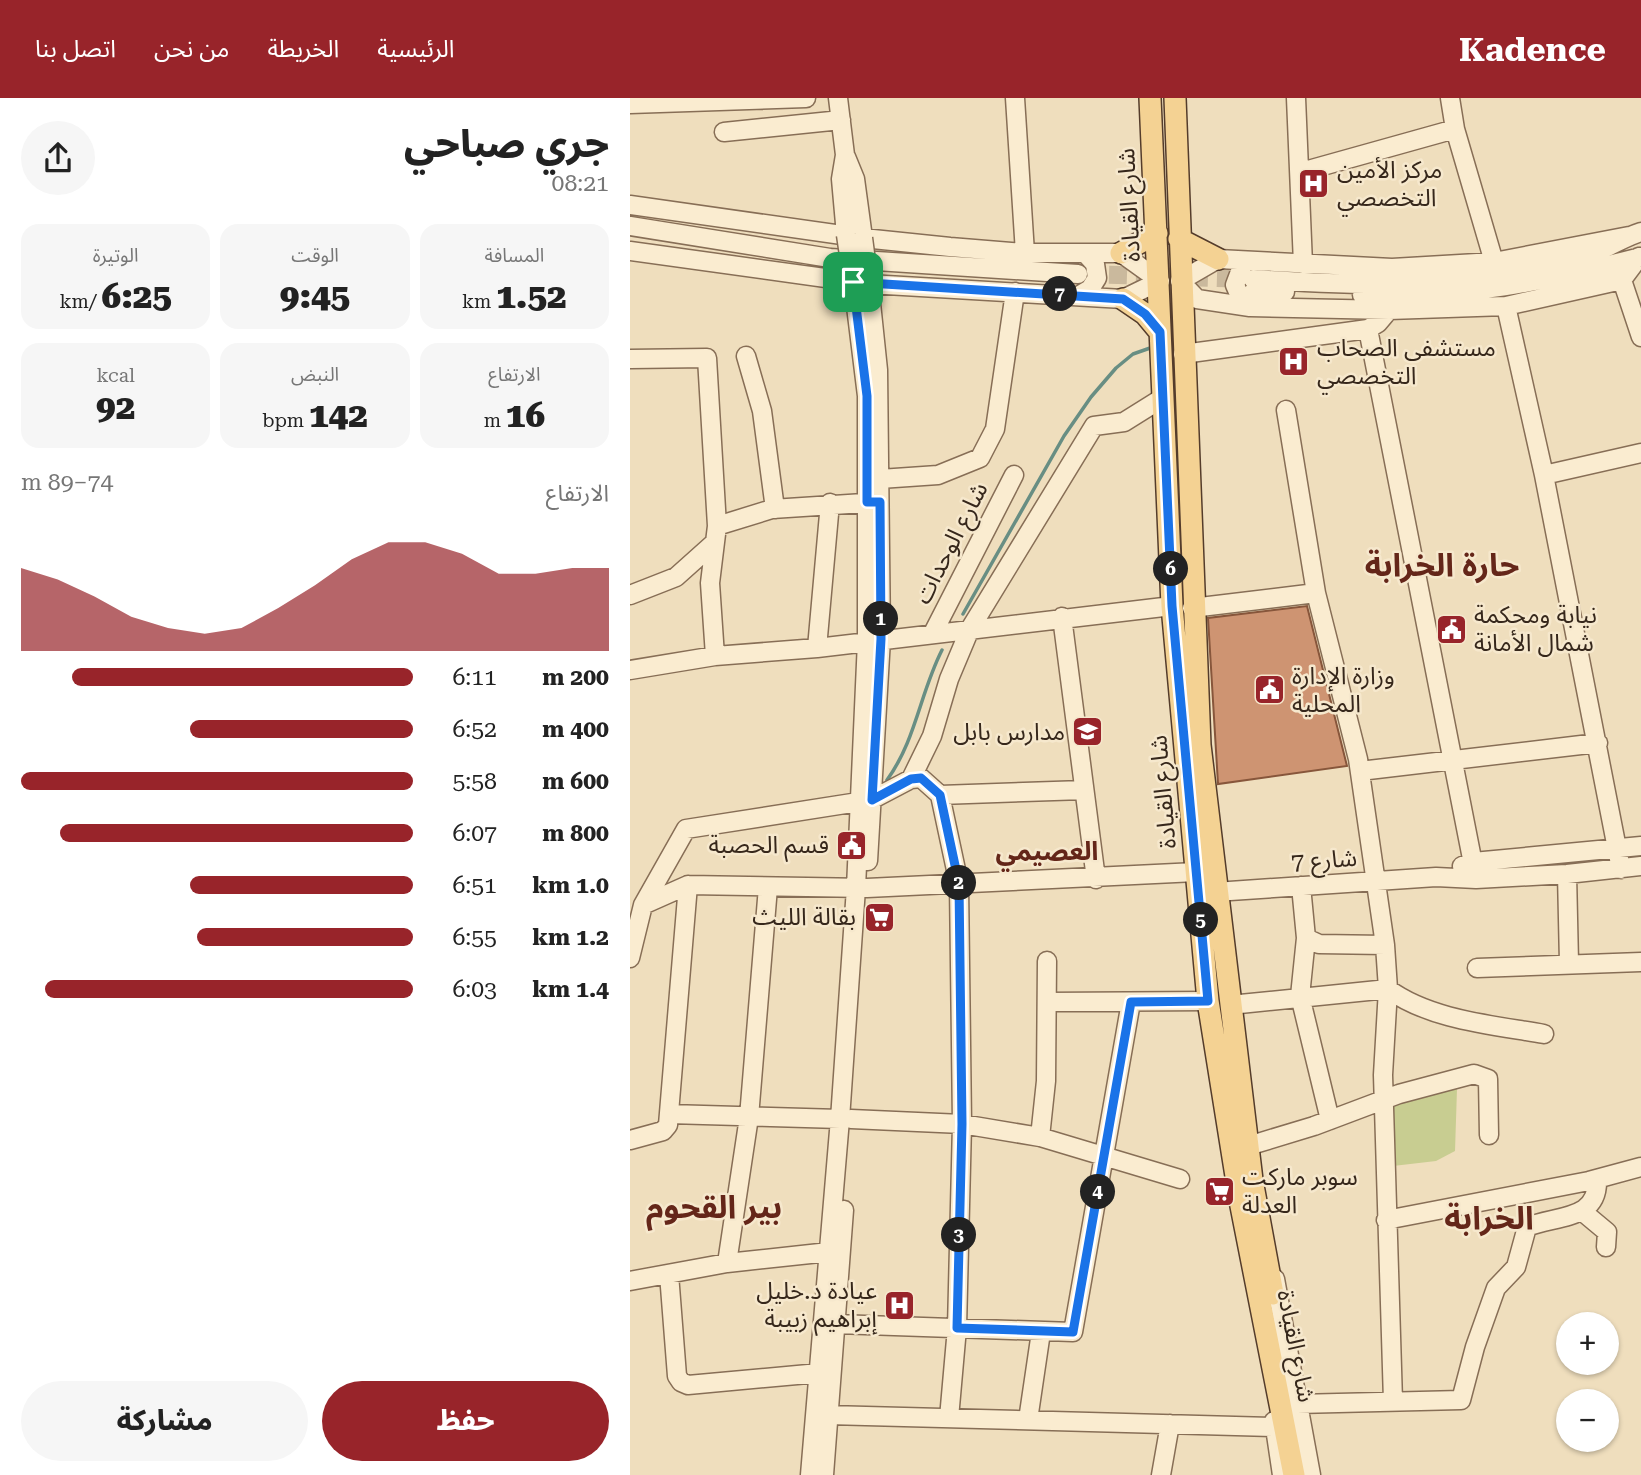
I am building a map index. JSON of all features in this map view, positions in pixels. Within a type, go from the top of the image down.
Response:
[{"type":"main road","name":"شارع القيادة","points":[[1150,98],[1157,233],[1170,281],[1183,354],[1182,607],[1248,1146],[1245,1182]]},
{"type":"main road","name":"شارع القيادة","points":[[1174,98],[1179,239],[1160,332],[1182,607],[1196,872],[1208,1001],[1287,1411],[1294,1475]]},
{"type":"main road","points":[[1121,253],[1157,233]]},
{"type":"main road","points":[[1179,239],[1218,258]]},
{"type":"main road","points":[[1123,299],[1145,314],[1160,332]]},
{"type":"main road","name":"شارع القيادة","points":[[1287,1411],[1308,1475]]},
{"type":"street","points":[[630,104],[806,98]]},
{"type":"street","points":[[838,98],[845,155],[841,179],[855,237],[878,370],[880,479],[873,502]]},
{"type":"street","points":[[1015,98],[1025,253]]},
{"type":"street","points":[[1296,98],[1303,264]]},
{"type":"street","points":[[1450,98],[1455,129],[1494,262]]},
{"type":"street","points":[[724,132],[841,120]]},
{"type":"street","points":[[1301,172],[1455,129]]},
{"type":"street","points":[[630,205],[855,237],[1025,253],[1121,253],[1197,299],[1339,284],[1466,281],[1577,260],[1635,234]]},
{"type":"street","points":[[630,226],[831,258],[1079,284],[1123,299],[1218,258],[1392,268],[1494,262],[1635,234]]},
{"type":"street","points":[[630,239],[836,267],[1079,284],[1090,289],[1097,278],[1095,264],[1085,253]]},
{"type":"street","points":[[630,251],[861,283],[1015,292],[1079,284]]},
{"type":"street","points":[[1244,261],[1235,285],[1242,301],[1252,292],[1417,298],[1523,285],[1640,257]]},
{"type":"street","points":[[1252,292],[1389,310],[1506,306],[1622,280],[1640,257]]},
{"type":"street","points":[[1622,280],[1641,337]]},
{"type":"street","points":[[824,1475],[836,1324],[845,1119],[874,640],[873,502],[861,283]]},
{"type":"street","points":[[880,479],[938,475],[980,458],[995,429],[1015,292]]},
{"type":"street","points":[[1506,306],[1544,475],[1621,869]]},
{"type":"street","points":[[1183,354],[1368,329],[1378,323],[1389,310]]},
{"type":"street","points":[[1368,329],[1456,762],[1475,870]]},
{"type":"street","points":[[746,356],[762,411],[775,509]]},
{"type":"street","points":[[630,359],[707,358],[716,534],[710,583],[715,656]]},
{"type":"street","points":[[911,779],[932,736],[949,679],[970,629],[1094,426],[1124,422],[1164,397]]},
{"type":"street","points":[[1286,410],[1316,593],[1360,771],[1385,945],[1388,989],[1383,1075],[1393,1401]]},
{"type":"street","points":[[1544,475],[1641,453]]},
{"type":"street","name":"شارع الوحدات","points":[[933,633],[1014,475]]},
{"type":"street","points":[[630,595],[676,577],[716,534],[775,509],[873,502]]},
{"type":"street","points":[[817,648],[831,503]]},
{"type":"street","points":[[630,670],[715,656],[817,648],[1062,617],[1316,593]]},
{"type":"street","points":[[1062,617],[1096,879]]},
{"type":"street","points":[[1360,771],[1456,762],[1598,743]]},
{"type":"street","points":[[630,958],[643,905],[686,829],[865,800],[911,779],[921,778],[940,795],[959,884],[962,1124],[957,1328],[949,1418]]},
{"type":"street","points":[[940,795],[1084,790]]},
{"type":"street","name":"شارع 7","points":[[1215,892],[1436,877],[1641,846]]},
{"type":"street","name":"شارع 7","points":[[1475,870],[1567,874],[1641,866]]},
{"type":"street","points":[[643,905],[688,885],[861,888],[1096,879],[1196,872]]},
{"type":"street","points":[[1567,874],[1569,963]]},
{"type":"street","points":[[630,1140],[663,1131],[668,1125],[688,885]]},
{"type":"street","points":[[1301,886],[1306,938],[1300,996],[1330,1121]]},
{"type":"street","points":[[727,1263],[749,1117],[768,887]]},
{"type":"street","points":[[1306,938],[1319,944],[1385,945]]},
{"type":"street","points":[[1040,1137],[1046,1081],[1047,961]]},
{"type":"street","points":[[1477,968],[1641,962]]},
{"type":"street","points":[[1230,1005],[1388,989],[1403,1000],[1469,1021],[1544,1034]]},
{"type":"street","points":[[1048,1002],[1208,1001]]},
{"type":"street","points":[[836,1324],[1073,1332],[1131,1002]]},
{"type":"street","points":[[1248,1146],[1330,1121],[1385,1099],[1474,1074],[1488,1079],[1489,1135]]},
{"type":"street","points":[[669,1114],[962,1124],[1040,1137],[1180,1179]]},
{"type":"street","points":[[810,1475],[829,1252],[845,1119]]},
{"type":"street","points":[[1386,1220],[1597,1179],[1641,1167]]},
{"type":"street","points":[[828,1415],[1170,1424],[1393,1401],[1461,1400],[1475,1347],[1496,1287],[1516,1267],[1527,1227],[1583,1212],[1595,1201],[1597,1179]]},
{"type":"street","points":[[1583,1212],[1607,1233],[1606,1247]]},
{"type":"street","points":[[630,1281],[727,1263],[829,1252]]},
{"type":"street","points":[[669,1274],[677,1376],[684,1384],[819,1373]]},
{"type":"street","points":[[1028,1420],[1041,1332]]},
{"type":"street","points":[[1282,1475],[1287,1411]]},
{"type":"street","points":[[1161,1475],[1170,1424]]},
{"type":"green space","points":[[1457,1089],[1455,1151],[1436,1161],[1393,1166],[1394,1103]]},
{"type":"building","name":"وزارة الإدارة المحلية","points":[[1307,606],[1347,766],[1218,784],[1208,618]]},
{"type":"waterway","points":[[963,614],[1064,436],[1091,397],[1116,368],[1133,354],[1153,347]]},
{"type":"waterway","points":[[887,780],[905,749],[942,650]]},
{"type":"tunnel","points":[[1082,274],[1250,279]]},
{"type":"place","name":"مركز الأمين التخصصي","points":[[1314,184]]},
{"type":"place","name":"مستشفى الصحاب التخصصي","points":[[1294,362]]},
{"type":"place","name":"نيابة ومحكمة شمال الأمانة","points":[[1451,629]]},
{"type":"place","name":"وزارة الإدارة المحلية","points":[[1269,690]]},
{"type":"place","name":"مدارس بابل","points":[[1088,732]]},
{"type":"place","name":"قسم الحصبة","points":[[852,845]]},
{"type":"place","name":"بقالة الليث","points":[[879,917]]},
{"type":"place","name":"سوبر ماركت العدلة","points":[[1219,1191]]},
{"type":"place","name":"عيادة د.خليل إبراهيم زبيبة","points":[[900,1305]]},
{"type":"district","name":"حارة الخرابة","points":[[1442,565]]},
{"type":"district","name":"العصيمي","points":[[1047,851]]},
{"type":"district","name":"بير القحوم","points":[[714,1207]]},
{"type":"district","name":"الخرابة","points":[[1489,1218]]},
{"type":"route","points":[[853,282],[1123,299],[1145,314],[1160,332],[1172,606],[1208,1001],[1131,1002],[1073,1332],[957,1328],[962,1124],[959,884],[940,795],[921,778],[911,779],[872,800],[881,639],[880,502],[867,502],[867,396],[853,282]]}]
